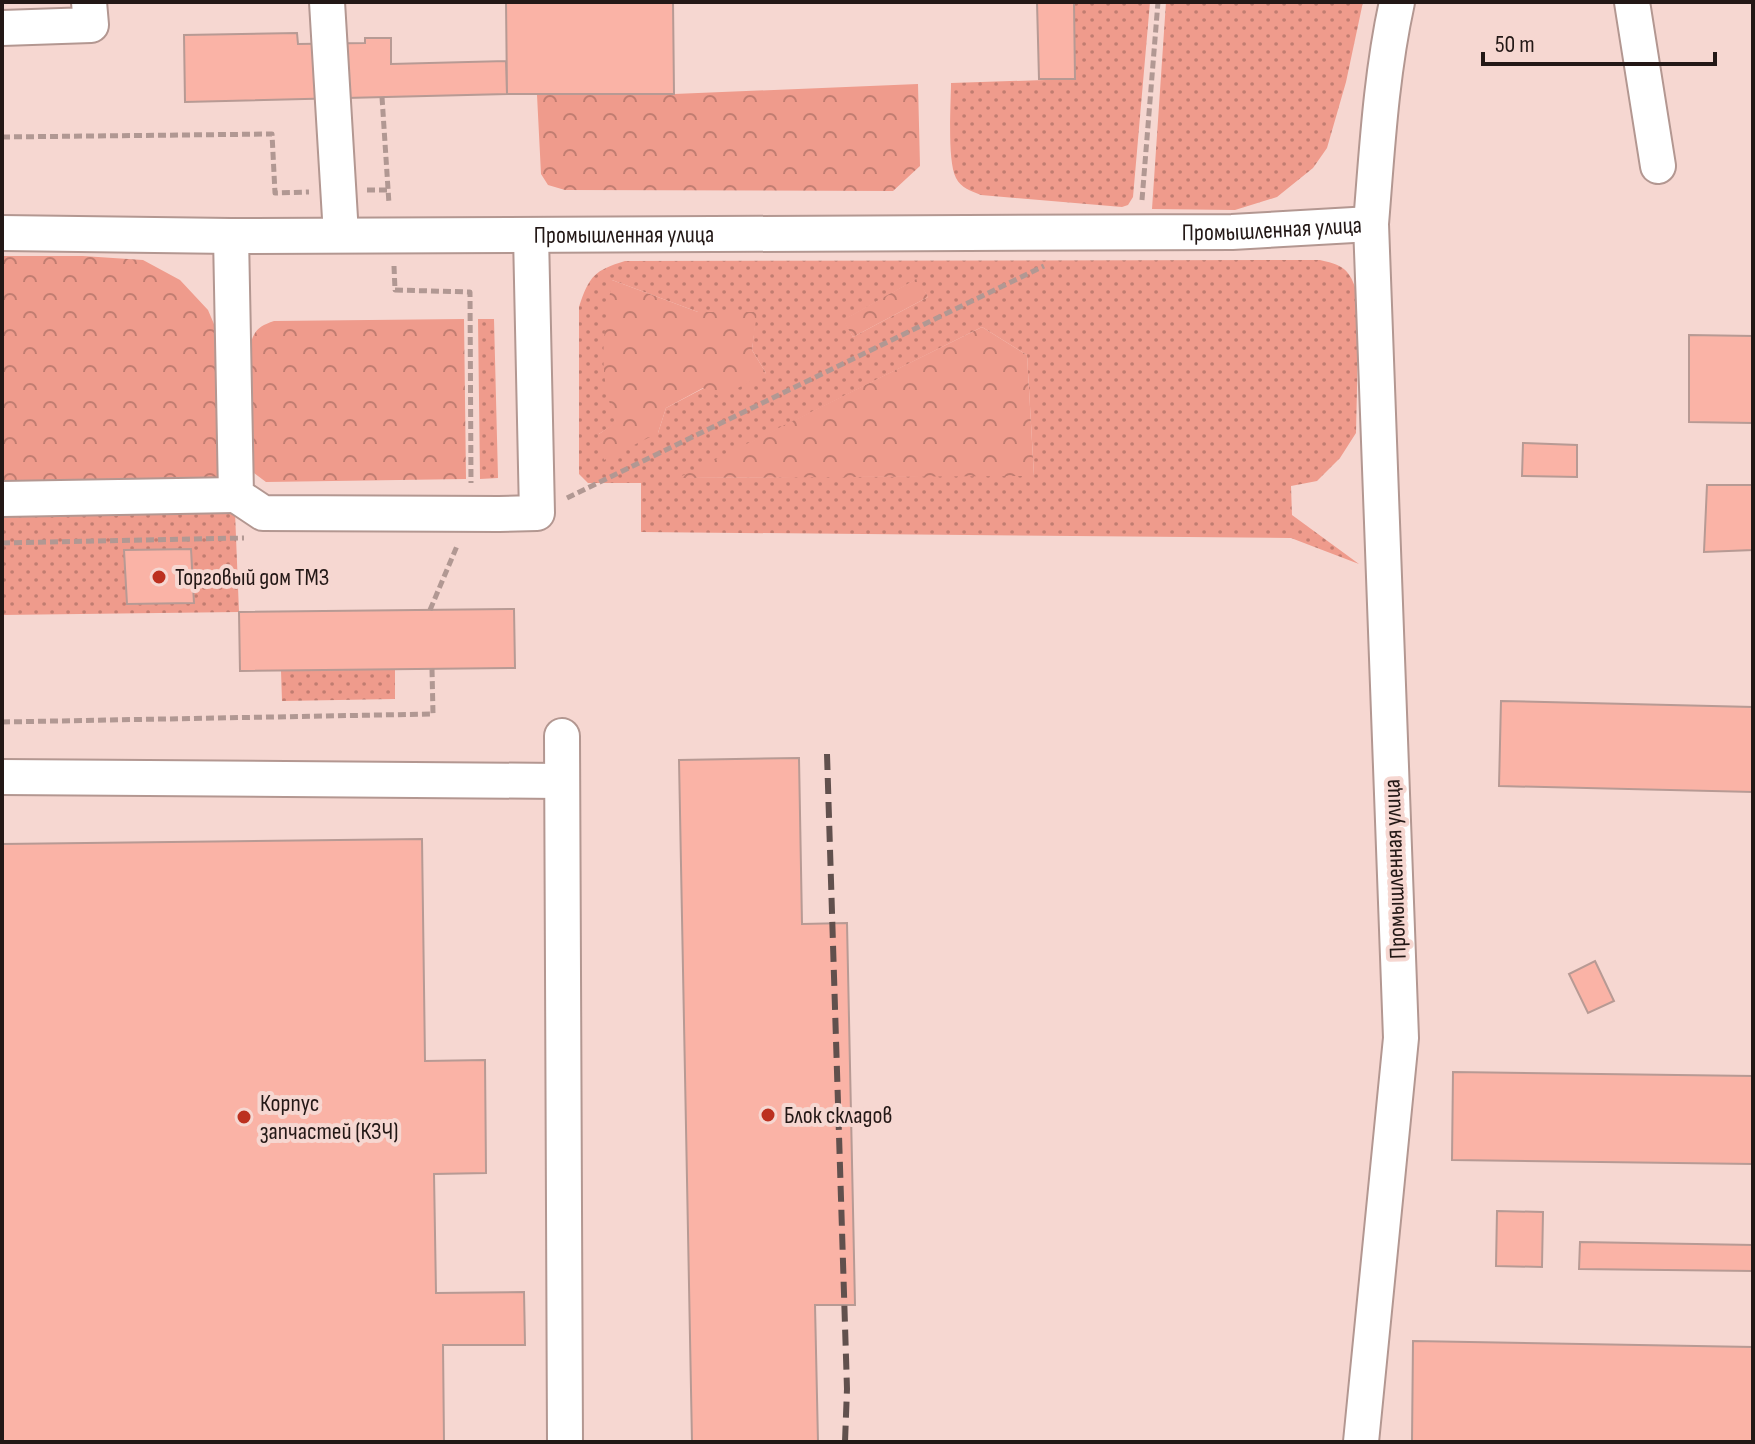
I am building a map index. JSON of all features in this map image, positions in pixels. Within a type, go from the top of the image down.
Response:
[{"type":"street","points":[[2,28],[91,25],[89,2]]},
{"type":"street","points":[[327,2],[341,235]]},
{"type":"street","points":[[1371,224],[1382,98],[1397,2]]},
{"type":"street","points":[[1632,2],[1658,166]]},
{"type":"street","name":"Промышленная улица","points":[[2,233],[231,236],[1232,232],[1371,224],[1401,1038],[1361,1442]]},
{"type":"street","points":[[2,499],[236,495],[263,513],[537,513],[531,235]]},
{"type":"street","points":[[231,236],[236,495]]},
{"type":"street","points":[[562,736],[565,1442]]},
{"type":"street","points":[[2,777],[561,781]]},
{"type":"path","points":[[1114,232],[1142,208],[1158,2]]},
{"type":"path","points":[[382,97],[395,290],[470,292],[471,513],[430,610]]},
{"type":"path","points":[[2,137],[272,134],[275,193],[388,190]]},
{"type":"path","points":[[537,513],[1058,259]]},
{"type":"path","points":[[2,722],[433,714],[432,669]]},
{"type":"green space","points":[[1074,2],[1150,2],[1133,197],[1128,205],[1122,207],[981,195],[967,189],[956,178],[951,159],[951,83],[1075,79]]},
{"type":"green space","points":[[1166,2],[1363,2],[1346,82],[1327,148],[1313,168],[1277,197],[1235,210],[1152,209]]},
{"type":"green space","points":[[918,84],[920,166],[893,191],[565,190],[548,185],[541,174],[537,95],[674,94]]},
{"type":"green space","points":[[2,256],[143,260],[180,280],[208,310],[222,343],[225,485],[2,490]]},
{"type":"green space","points":[[1320,260],[1337,265],[1350,276],[1359,298],[1356,433],[1340,458],[1317,481],[1291,486],[1292,515],[1359,564],[1291,538],[641,532],[641,483],[588,483],[579,474],[579,307],[594,276],[625,261]],"holes":[[[917,279],[928,297],[853,337],[844,320]],[[612,280],[698,312],[756,312],[752,350],[766,373],[704,388],[666,408],[658,433],[599,434],[616,423]],[[982,327],[1027,355],[1034,475],[680,478]]]},
{"type":"green space","points":[[918,278],[928,297],[853,337],[843,320]]},
{"type":"green space","points":[[612,280],[698,312],[757,312],[752,350],[766,373],[721,397],[703,388],[666,408],[658,433],[604,460],[599,434],[616,422],[604,369],[604,335]]},
{"type":"green space","points":[[464,319],[466,479],[266,482],[250,470],[250,346],[255,332],[261,327],[274,321]]},
{"type":"green space","points":[[478,319],[494,319],[498,478],[480,479]]},
{"type":"green space","points":[[982,327],[1027,355],[1034,476],[678,478]]},
{"type":"green space","points":[[2,507],[235,512],[239,612],[2,615]]},
{"type":"green space","points":[[395,669],[395,699],[282,701],[281,671]]},
{"type":"building","points":[[506,2],[673,2],[674,94],[507,94]]},
{"type":"building","points":[[1037,2],[1074,2],[1075,79],[1039,79]]},
{"type":"building","points":[[297,33],[298,44],[365,43],[365,38],[391,38],[391,64],[506,61],[507,94],[185,102],[184,35]]},
{"type":"building","points":[[1689,335],[1753,336],[1753,423],[1689,422]]},
{"type":"building","points":[[1523,443],[1577,445],[1577,477],[1522,476]]},
{"type":"building","points":[[1707,485],[1753,485],[1753,550],[1704,552]]},
{"type":"building","name":"Торговый дом ТМЗ","points":[[191,549],[194,603],[127,604],[124,550]]},
{"type":"building","points":[[514,609],[515,668],[240,671],[239,612]]},
{"type":"building","points":[[1501,701],[1753,707],[1753,792],[1499,786]]},
{"type":"building","name":"Блок складов","points":[[799,758],[802,924],[847,923],[855,1305],[815,1305],[818,1442],[692,1442],[679,760]]},
{"type":"building","name":"Корпус запчастей (КЗЧ)","points":[[422,839],[425,1061],[485,1060],[486,1173],[434,1174],[436,1293],[524,1292],[525,1345],[443,1345],[444,1442],[2,1442],[2,844]]},
{"type":"building","points":[[1595,961],[1614,1001],[1588,1013],[1569,974]]},
{"type":"building","points":[[1453,1072],[1753,1076],[1753,1164],[1452,1160]]},
{"type":"building","points":[[1497,1211],[1543,1212],[1542,1267],[1496,1266]]},
{"type":"building","points":[[1580,1242],[1753,1245],[1753,1271],[1579,1269]]},
{"type":"building","points":[[1413,1341],[1753,1347],[1753,1442],[1412,1442]]},
{"type":"railway","points":[[827,754],[847,1389],[845,1442]]},
{"type":"place","name":"Торговый дом ТМЗ","points":[[159,577]]},
{"type":"place","name":"Блок складов","points":[[768,1115]]},
{"type":"place","name":"Корпус запчастей (КЗЧ)","points":[[244,1117]]}]
